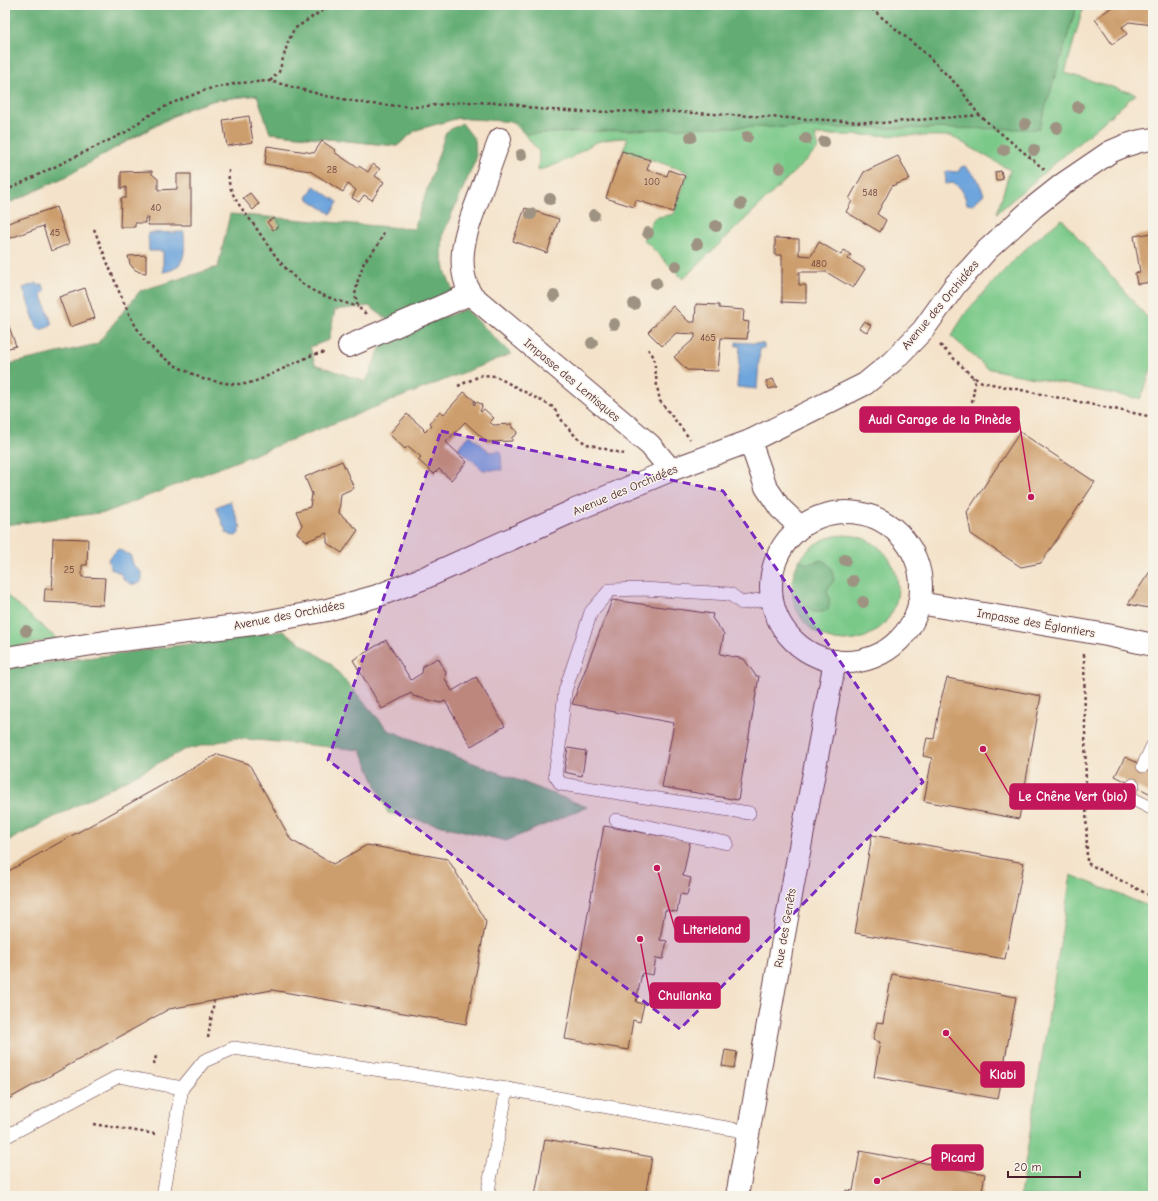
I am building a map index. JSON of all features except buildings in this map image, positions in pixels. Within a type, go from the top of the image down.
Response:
[{"type":"street","points":[[349,346],[470,294],[462,267],[463,251],[474,210],[500,138]]},
{"type":"street","name":"Avenue des Orchidées","points":[[5,658],[105,642],[253,624],[327,610],[377,596],[424,578],[671,470],[750,441],[865,384],[892,362],[923,330],[956,284],[987,250],[1034,207],[1063,184],[1110,152],[1140,141],[1153,139]]},
{"type":"street","name":"Impasse des Lentisques","points":[[470,294],[650,445],[671,470]]},
{"type":"street","points":[[750,441],[766,487],[780,508],[800,527]]},
{"type":"street","points":[[842,512],[858,513],[872,517],[886,523],[898,533],[908,545],[915,558],[921,588],[915,616],[908,629],[899,640],[876,655],[849,661],[834,661],[818,656],[802,648],[789,636],[779,622],[771,598],[772,570],[778,554],[787,539],[800,527],[813,519],[827,514],[842,512]]},
{"type":"street","name":"Impasse des Églantiers","points":[[919,603],[1084,631],[1153,645]]},
{"type":"street","name":"Rue des Genêts","points":[[737,1196],[834,661]]},
{"type":"lane","points":[[748,813],[561,784],[555,775],[565,691],[591,612],[610,590],[643,589],[730,594],[742,603],[771,598]]},
{"type":"lane","points":[[1143,766],[1153,745]]},
{"type":"lane","points":[[1133,785],[1127,796],[1153,809]]},
{"type":"lane","points":[[616,820],[727,842]]},
{"type":"lane","points":[[163,1196],[182,1088],[204,1061],[234,1048],[507,1089],[749,1132]]},
{"type":"lane","points":[[5,1137],[119,1076],[182,1088]]},
{"type":"lane","points":[[487,1196],[507,1089]]},
{"type":"path","points":[[270,81],[279,72],[288,42],[294,29],[333,5]]},
{"type":"path","points":[[867,5],[926,54],[958,86],[979,115],[1063,184]]},
{"type":"path","points":[[5,191],[126,132],[146,117],[170,104],[208,89],[239,83],[270,81],[326,96],[363,103],[418,107],[464,102],[509,103],[537,109],[583,112],[657,111],[882,123],[979,115]]},
{"type":"path","points":[[229,170],[229,184],[236,200],[265,243],[293,276],[308,288],[325,296],[358,307],[380,326],[387,328],[392,327]]},
{"type":"path","points":[[94,229],[120,294],[131,318],[144,340],[160,355],[187,372],[203,379],[217,382],[246,384],[259,380],[312,356],[349,346]]},
{"type":"path","points":[[358,307],[355,295],[364,262],[378,245],[384,232]]},
{"type":"path","points":[[923,330],[973,377],[982,382],[1148,416]]},
{"type":"path","points":[[648,349],[654,358],[660,401],[683,430],[702,458]]},
{"type":"path","points":[[458,386],[482,375],[495,376],[553,407],[577,438],[587,444],[622,454],[636,453],[650,445]]},
{"type":"path","points":[[972,402],[975,383],[973,377]]},
{"type":"path","points":[[1084,631],[1086,863],[1153,897]]},
{"type":"highlighted area","points":[[441,431],[723,491],[923,782],[680,1029],[328,760]]},
{"type":"green space","points":[[5,5],[1077,5],[1039,129],[714,127],[526,134],[517,122],[458,118],[416,130],[397,146],[270,133],[257,95],[215,100],[189,108],[163,120],[67,176],[5,205]]},
{"type":"green space","points":[[197,5],[1084,5],[1065,73],[1136,94],[997,213],[1010,170],[951,136],[815,135],[819,148],[683,279],[643,239],[654,218],[674,214],[688,172],[623,150],[628,138],[597,142],[566,160],[550,167],[538,170],[539,152],[512,121],[458,118],[416,130],[397,146],[270,133],[258,95],[215,100],[189,108],[67,176],[5,205]]},
{"type":"green space","points":[[462,123],[475,140],[476,159],[443,234],[442,255],[446,273],[454,293],[388,320],[369,306],[335,310],[329,340],[310,347],[315,364],[366,382],[384,339],[466,309],[511,354],[107,512],[5,525],[5,365],[97,344],[140,291],[218,267],[230,214],[414,229],[446,132]]},
{"type":"green space","points":[[1062,219],[1153,324],[1153,366],[1140,399],[987,368],[951,336],[967,311],[1011,263],[1033,242]]},
{"type":"green space","points":[[845,535],[865,539],[882,551],[894,568],[898,588],[894,608],[882,625],[865,637],[845,641],[825,637],[808,625],[796,608],[792,588],[796,568],[808,551],[825,539]]},
{"type":"green space","points":[[800,559],[807,564],[822,560],[831,568],[834,580],[827,590],[830,601],[828,610],[813,612],[804,604],[794,590],[792,584],[793,577]]},
{"type":"green space","points":[[5,594],[57,639],[15,647],[5,647]]},
{"type":"green space","points":[[283,631],[330,663],[388,730],[587,807],[506,841],[388,813],[361,750],[235,738],[184,750],[10,840],[5,831],[5,669]]},
{"type":"green space","points":[[1071,875],[1153,908],[1153,1196],[1020,1196]]},
{"type":"water","points":[[965,166],[977,178],[984,194],[972,205],[967,204],[963,192],[957,185],[954,183],[946,184],[945,173],[947,171],[958,172],[961,167]]},
{"type":"water","points":[[314,186],[338,202],[331,214],[307,198]]},
{"type":"water","points":[[184,232],[185,246],[183,258],[177,267],[163,272],[163,251],[149,251],[148,233]]},
{"type":"water","points":[[37,283],[38,286],[43,284],[45,292],[41,293],[52,324],[51,326],[40,330],[37,328],[23,288]]},
{"type":"water","points":[[736,342],[764,344],[764,348],[760,348],[757,389],[737,387],[740,346],[736,346]]},
{"type":"water","points":[[470,435],[490,452],[501,451],[502,470],[483,470],[458,448]]},
{"type":"water","points":[[230,501],[241,528],[235,536],[230,535],[229,533],[227,534],[216,507]]},
{"type":"water","points":[[118,549],[130,555],[134,566],[142,573],[140,583],[131,584],[124,580],[120,573],[111,569],[108,559]]},
{"type":"place","name":"Audi Garage de la Pinède","points":[[1031,497]]},
{"type":"place","name":"Le Chêne Vert (bio)","points":[[983,749]]},
{"type":"place","name":"Literieland","points":[[657,868]]},
{"type":"place","name":"Chullanka","points":[[640,939]]},
{"type":"place","name":"Kiabi","points":[[946,1033]]},
{"type":"place","name":"Picard","points":[[877,1181]]}]
